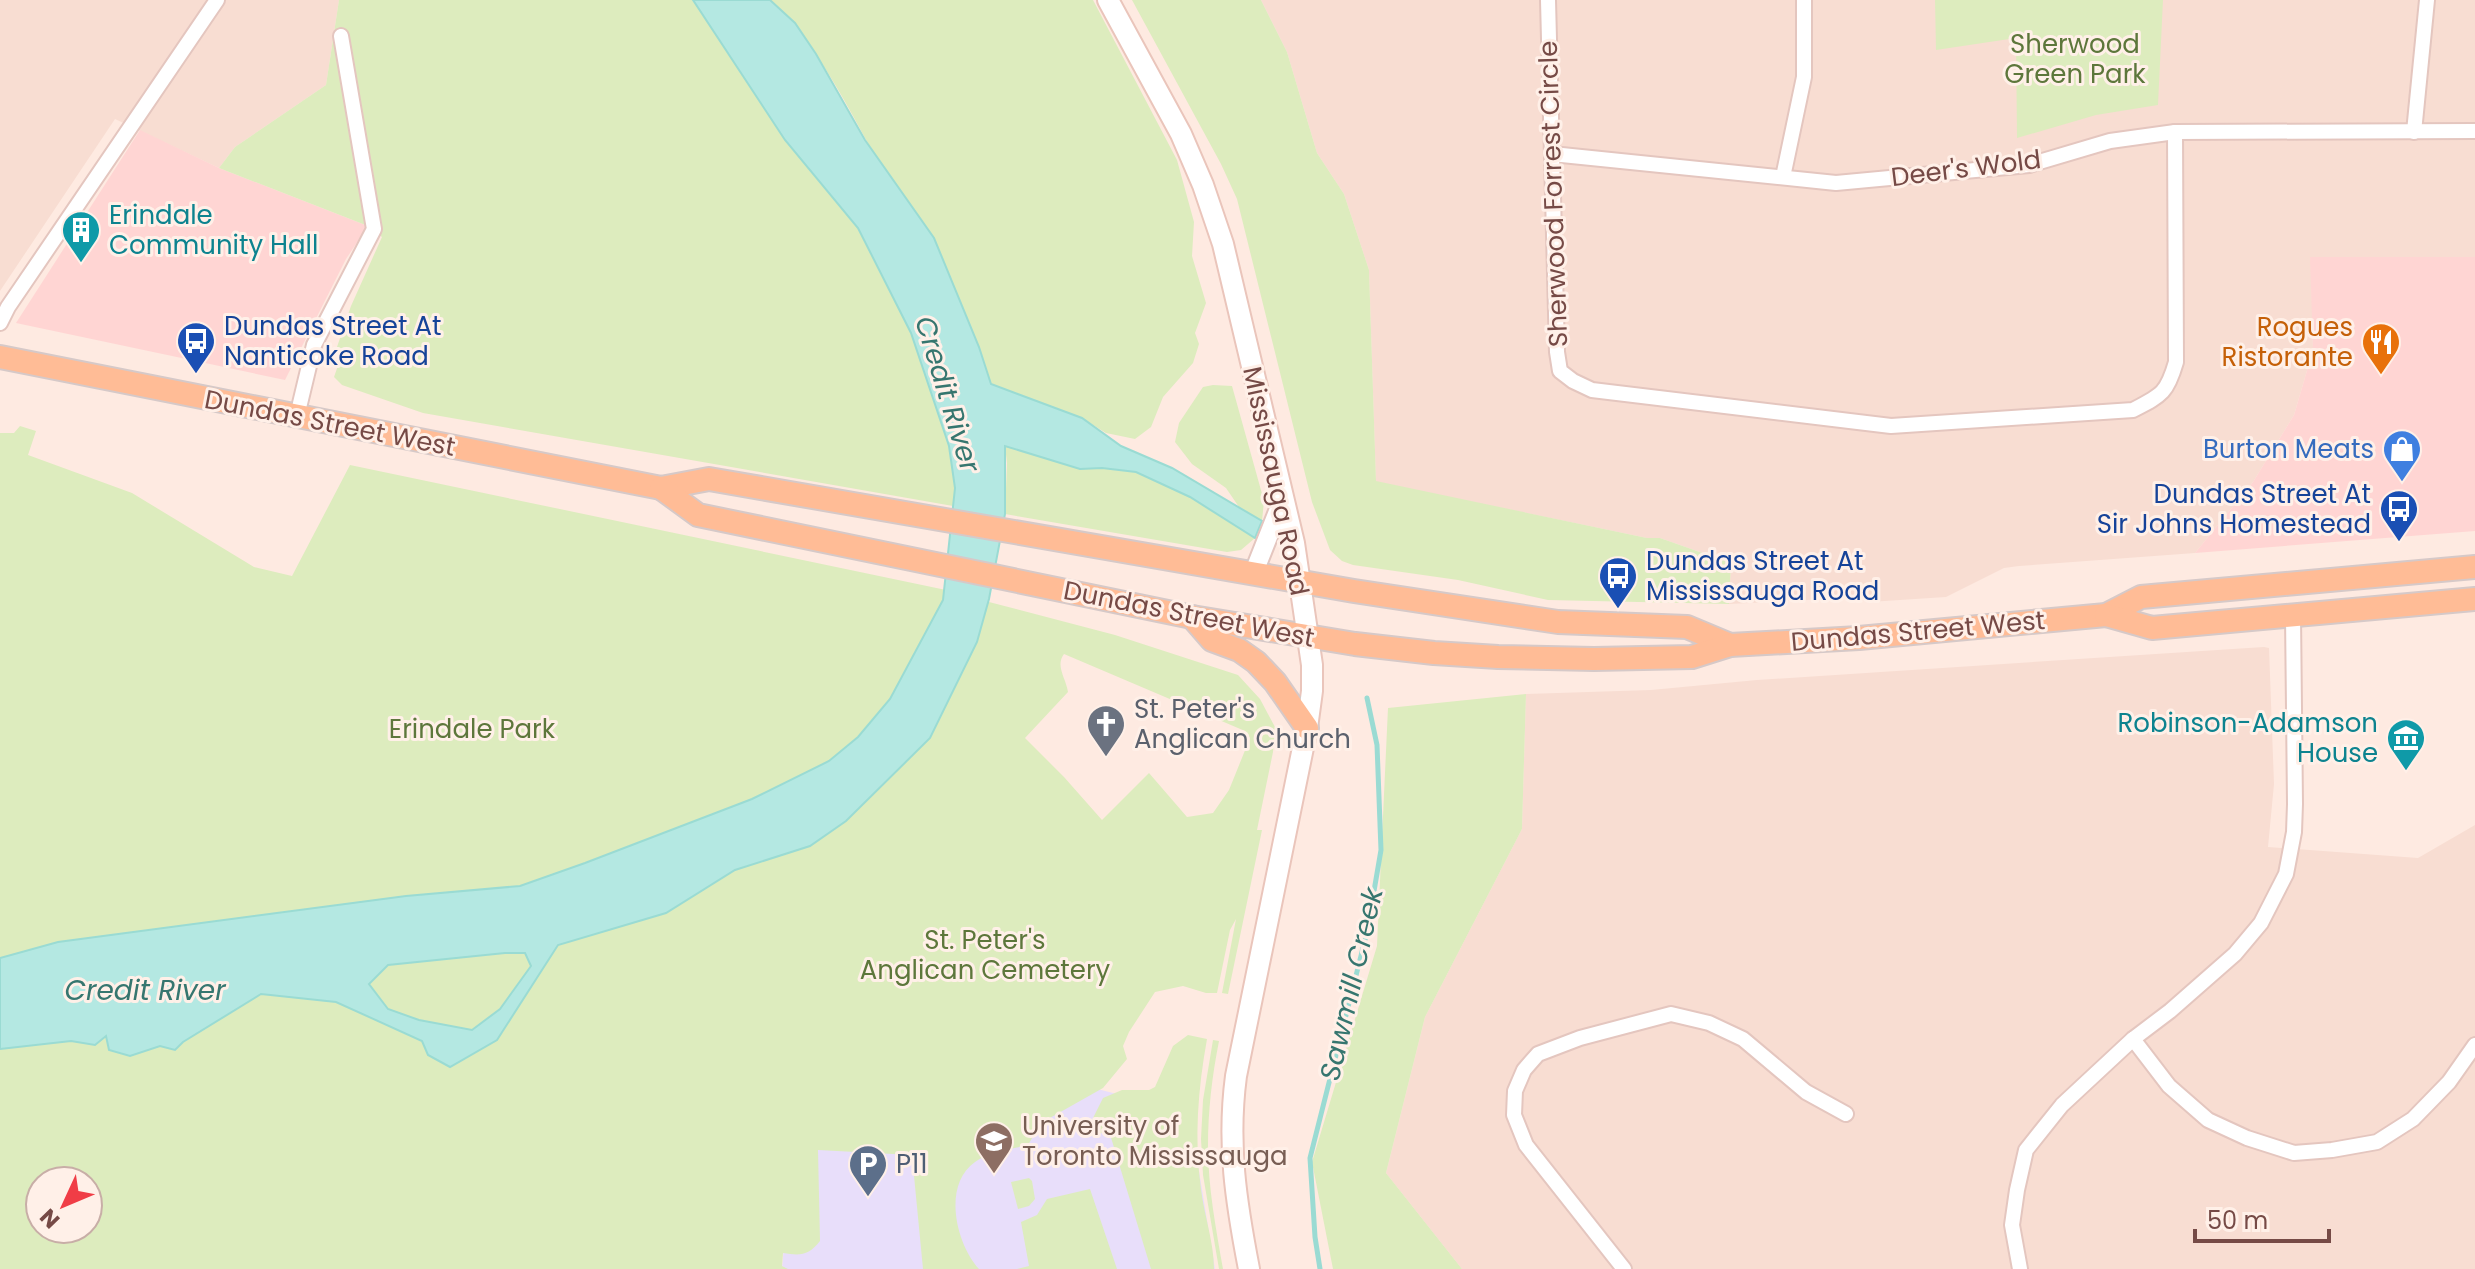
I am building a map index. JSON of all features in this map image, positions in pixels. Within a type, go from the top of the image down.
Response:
[{"type":"main road","name":"Mississauga Road","points":[[1108,0],[1181,134],[1223,244],[1283,499],[1312,665],[1307,728],[1236,1076],[1232,1110],[1235,1193],[1249,1269]]},
{"type":"main road","name":"Dundas Street West","points":[[0,357],[661,488],[709,479],[1299,581],[1558,622],[1687,627],[1730,645]]},
{"type":"main road","name":"Dundas Street West","points":[[661,488],[698,515],[1192,617],[1308,637],[1434,653],[1498,657],[1692,657],[1730,645],[1859,638],[2106,615],[2152,628],[2475,599]]},
{"type":"main road","name":"Dundas Street West","points":[[2106,615],[2141,597],[2475,567]]},
{"type":"main road","points":[[1192,617],[1212,640],[1239,650],[1256,662],[1275,682],[1307,728]]},
{"type":"street","points":[[0,323],[217,0]]},
{"type":"street","name":"Sherwood Forrest Circle","points":[[1548,0],[1557,352],[1560,371],[1592,390],[1891,426],[2133,410],[2158,397],[2170,382],[2176,362],[2175,132]]},
{"type":"street","points":[[1783,177],[1804,77],[1804,0]]},
{"type":"street","points":[[2414,132],[2427,0]]},
{"type":"street","points":[[297,416],[314,345],[374,229],[341,36]]},
{"type":"street","name":"Deer's Wold","points":[[1552,154],[1836,183],[2029,165],[2110,141],[2175,132],[2475,131]]},
{"type":"street","points":[[1254,572],[1283,499]]},
{"type":"street","points":[[2020,1269],[2012,1225],[2026,1150],[2062,1105],[2133,1039],[2235,954],[2261,923],[2286,874],[2294,832],[2296,790],[2293,615]]},
{"type":"street","points":[[1624,1269],[1526,1145],[1514,1115],[1515,1091],[1524,1070],[1538,1054],[1580,1038],[1671,1014],[1709,1023],[1743,1039],[1806,1092],[1846,1114]]},
{"type":"street","points":[[2133,1039],[2169,1086],[2208,1120],[2247,1138],[2294,1153],[2377,1142],[2413,1119],[2449,1082],[2475,1045]]},
{"type":"shaded area","points":[[0,0],[339,0],[326,85],[235,147],[219,168],[115,119],[0,291]]},
{"type":"shaded area","points":[[1261,0],[2475,0],[2475,257],[2311,257],[2313,350],[2294,415],[2253,482],[2195,553],[2004,568],[1946,597],[1869,602],[1846,598],[1729,604],[1731,563],[1660,538],[1647,538],[1376,482],[1369,270],[1344,194],[1317,153],[1287,52]]},
{"type":"shaded area","points":[[140,130],[219,168],[368,226],[346,259],[285,380],[16,323]]},
{"type":"shaded area","points":[[2310,257],[2475,257],[2475,531],[2195,553],[2253,482],[2294,415],[2313,350]]},
{"type":"shaded area","points":[[2269,648],[2274,784],[2268,847],[2418,858],[2475,825],[2475,1269],[1462,1269],[1386,1173],[1425,1017],[1522,829],[1526,694],[1651,690],[1757,680]]},
{"type":"shaded area","name":"University of Toronto Mississauga","points":[[799,1067],[1074,1083],[1148,1102],[1197,1159],[1215,1269],[782,1269]]},
{"type":"green space","points":[[339,0],[693,0],[785,140],[858,228],[911,333],[949,446],[955,488],[953,506],[423,413],[342,385],[334,377],[345,350],[337,347],[351,306],[382,237],[368,226],[219,168],[235,147],[326,85]]},
{"type":"green space","points":[[770,0],[1093,0],[1177,160],[1194,222],[1192,256],[1206,303],[1195,333],[1199,344],[1193,363],[1163,397],[1151,427],[1135,439],[1106,433],[1082,418],[991,384],[979,347],[843,98],[803,36]]},
{"type":"green space","points":[[1132,0],[1261,0],[1287,52],[1317,153],[1344,194],[1369,270],[1376,481],[1647,538],[1660,538],[1731,563],[1729,604],[1548,600],[1458,580],[1353,565],[1342,561],[1330,550],[1312,502],[1237,199]]},
{"type":"green space","name":"Sherwood Green Park","points":[[1935,0],[2163,0],[2158,105],[2096,115],[2017,138],[2016,38],[1936,50]]},
{"type":"green space","points":[[1232,386],[1264,501],[1262,521],[1239,507],[1226,488],[1192,464],[1175,442],[1179,423],[1203,387]]},
{"type":"green space","points":[[20,426],[36,431],[28,455],[132,493],[254,567],[292,576],[350,465],[989,599],[989,602],[1115,635],[1238,675],[1260,699],[1275,727],[1257,830],[1262,830],[1228,994],[1222,993],[1236,919],[1230,930],[1217,993],[1183,986],[1155,992],[1123,1046],[1127,1059],[1103,1088],[1041,1123],[1028,1145],[987,1156],[965,1172],[958,1185],[956,1215],[964,1245],[979,1269],[923,1269],[912,1155],[818,1150],[820,1241],[804,1253],[783,1253],[782,1266],[788,1269],[0,1269],[0,433],[14,433]],"holes":[[[1064,654],[1245,731],[1250,738],[1229,790],[1213,813],[1187,817],[1149,773],[1102,820],[1025,738],[1068,692],[1061,668]]]},
{"type":"green space","points":[[1005,446],[1079,469],[1136,472],[1190,497],[1255,538],[1241,550],[1227,552],[1005,514]]},
{"type":"green space","points":[[1526,694],[1522,829],[1425,1017],[1386,1173],[1462,1269],[1333,1269],[1312,1162],[1377,946],[1388,708]]},
{"type":"green space","points":[[1188,1035],[1207,1039],[1197,1132],[1201,1189],[1214,1269],[1151,1269],[1109,1131],[1091,1136],[1088,1128],[1103,1098],[1122,1090],[1149,1090],[1155,1087],[1173,1046]]},
{"type":"green space","points":[[1213,1040],[1219,1041],[1212,1080],[1208,1161],[1223,1269],[1219,1269],[1203,1175],[1201,1139],[1203,1100]]},
{"type":"green space","points":[[1029,1178],[1035,1199],[1029,1206],[1018,1209],[1011,1182]]},
{"type":"green space","points":[[1090,1189],[1117,1269],[1017,1269],[1029,1266],[1021,1222],[1037,1215],[1047,1199]]},
{"type":"water","name":"Credit River","points":[[693,0],[770,0],[795,23],[865,140],[934,238],[991,384],[1082,418],[1121,446],[1172,468],[1262,521],[1255,538],[1190,497],[1136,472],[1080,469],[1005,446],[1005,514],[989,599],[977,642],[930,738],[846,821],[810,846],[735,870],[666,913],[558,945],[497,1040],[450,1067],[428,1055],[422,1041],[336,1002],[261,994],[175,1050],[160,1046],[130,1056],[109,1050],[106,1036],[95,1045],[71,1041],[0,1049],[0,958],[58,942],[406,896],[520,886],[752,799],[829,761],[858,737],[890,699],[943,600],[955,488],[949,446],[911,333],[858,228],[785,140]],"holes":[[[525,953],[531,966],[500,1009],[472,1030],[419,1020],[388,1009],[369,984],[388,965]]]},
{"type":"waterway","name":"Sawmill Creek","points":[[1320,1269],[1310,1158],[1367,932],[1381,850],[1377,745],[1367,698]]},
{"type":"place","name":"Erindale Community Hall","points":[[81,264]]},
{"type":"place","name":"Dundas Street At Nanticoke Road","points":[[196,375]]},
{"type":"place","name":"Rogues Ristorante","points":[[2381,376]]},
{"type":"place","name":"Burton Meats","points":[[2402,483]]},
{"type":"place","name":"Dundas Street At Sir Johns Homestead","points":[[2399,543]]},
{"type":"place","name":"Dundas Street At Mississauga Road","points":[[1618,610]]},
{"type":"place","name":"St. Peter's Anglican Church","points":[[1106,758]]},
{"type":"place","name":"Robinson-Adamson House","points":[[2406,772]]},
{"type":"place","name":"University of Toronto Mississauga","points":[[994,1175]]},
{"type":"place","name":"P11","points":[[868,1198]]},
{"type":"park label","name":"Erindale Park","points":[[472,729]]},
{"type":"park label","name":"St. Peter's Anglican Cemetery","points":[[985,955]]}]
